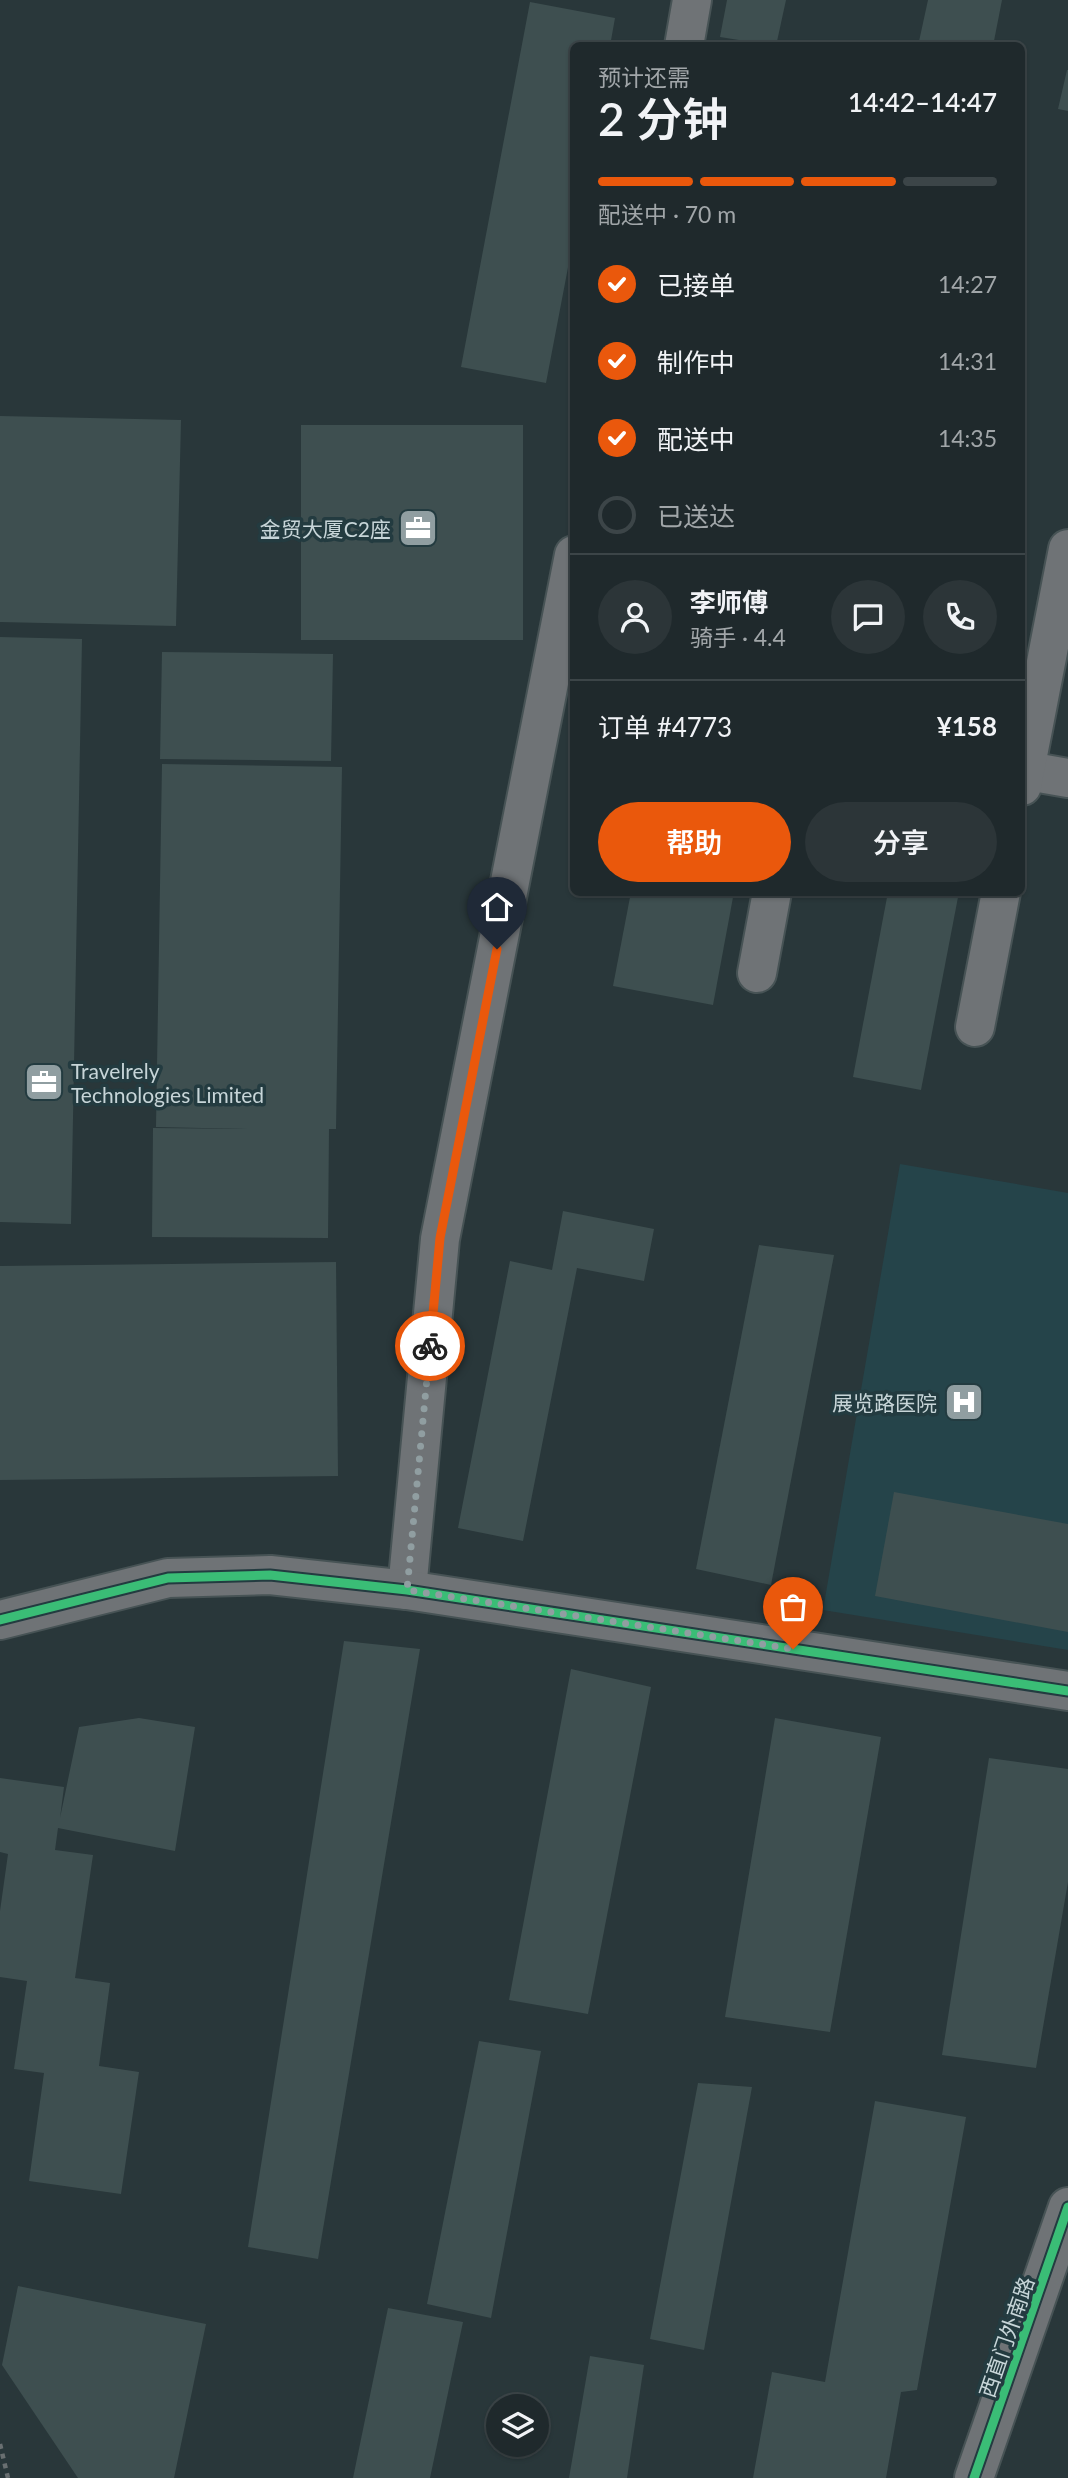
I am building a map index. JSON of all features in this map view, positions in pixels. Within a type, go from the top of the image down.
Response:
[{"type":"street","points":[[685,42],[692,0]]},
{"type":"street","points":[[1025,765],[1068,549]]},
{"type":"street","points":[[407,1590],[440,1238],[561,688],[570,596]]},
{"type":"street","points":[[1025,775],[1068,778]]},
{"type":"street","points":[[757,972],[771,896]]},
{"type":"street","points":[[975,1027],[1000,896]]},
{"type":"street","points":[[0,1620],[168,1578],[270,1575],[407,1590],[1068,1691]]},
{"type":"street","name":"西直门外南路","points":[[974,2478],[1068,2207]]},
{"type":"path","points":[[0,2444],[8,2478]]},
{"type":"shaded area","name":"展览路医院","points":[[900,1164],[1068,1193],[1068,1650],[823,1610]]},
{"type":"building","points":[[727,0],[786,0],[777,42],[751,42],[720,37]]},
{"type":"building","points":[[928,0],[1002,0],[994,42],[919,42]]},
{"type":"building","points":[[530,2],[615,18],[611,42],[570,42],[570,257],[546,383],[461,367]]},
{"type":"building","points":[[1068,70],[1068,111],[1058,109]]},
{"type":"building","points":[[0,416],[181,420],[176,626],[0,622]]},
{"type":"building","points":[[301,425],[523,425],[523,640],[301,640]]},
{"type":"building","points":[[0,637],[82,639],[71,1224],[0,1222]]},
{"type":"building","points":[[162,652],[333,654],[331,761],[160,759]]},
{"type":"building","points":[[162,764],[342,767],[336,1129],[329,1129],[328,1238],[152,1237],[153,1128],[247,1129],[156,1127]]},
{"type":"building","points":[[630,896],[733,896],[713,1005],[613,986]]},
{"type":"building","points":[[887,896],[958,896],[921,1090],[853,1077]]},
{"type":"building","points":[[563,1211],[654,1229],[644,1281],[577,1268],[523,1541],[458,1528],[510,1261],[552,1270]]},
{"type":"building","points":[[759,1245],[834,1255],[771,1585],[696,1569]]},
{"type":"building","points":[[336,1262],[338,1476],[0,1480],[0,1266]]},
{"type":"building","points":[[894,1492],[1068,1524],[1068,1632],[875,1596]]},
{"type":"building","points":[[344,1641],[420,1649],[318,2259],[248,2247]]},
{"type":"building","points":[[571,1669],[651,1687],[588,2014],[509,2000]]},
{"type":"building","points":[[139,1718],[195,1727],[175,1851],[58,1828],[55,1850],[93,1855],[75,1978],[110,1983],[99,2066],[139,2072],[121,2194],[29,2181],[44,2073],[14,2069],[27,1981],[0,1977],[0,1911],[8,1854],[0,1852],[0,1778],[64,1787],[60,1818],[79,1727]]},
{"type":"building","points":[[775,1718],[881,1737],[830,2032],[725,2017]]},
{"type":"building","points":[[989,1758],[1068,1769],[1068,1882],[1036,2068],[942,2055]]},
{"type":"building","points":[[479,2041],[541,2051],[491,2318],[427,2304]]},
{"type":"building","points":[[698,2083],[752,2087],[704,2350],[650,2339]]},
{"type":"building","points":[[875,2101],[966,2117],[917,2390],[901,2392],[886,2478],[753,2478],[772,2372],[825,2382]]},
{"type":"building","points":[[18,2286],[206,2324],[174,2478],[78,2478],[2,2365]]},
{"type":"building","points":[[388,2308],[463,2322],[430,2478],[353,2478]]},
{"type":"building","points":[[590,2356],[644,2365],[627,2478],[569,2478]]},
{"type":"cycle path","points":[[0,1620],[168,1578],[270,1575],[407,1590],[1068,1691]]},
{"type":"cycle path","points":[[974,2478],[1068,2207]]},
{"type":"way so far","points":[[430,1346],[407,1590],[793,1649]]},
{"type":"place","name":"金贸大厦C2座","points":[[418,528]]},
{"type":"place","name":"Travelrely Technologies Limited","points":[[44,1082]]},
{"type":"place","name":"展览路医院","points":[[964,1402]]},
{"type":"route","points":[[430,1346],[440,1238],[497,949]]}]
